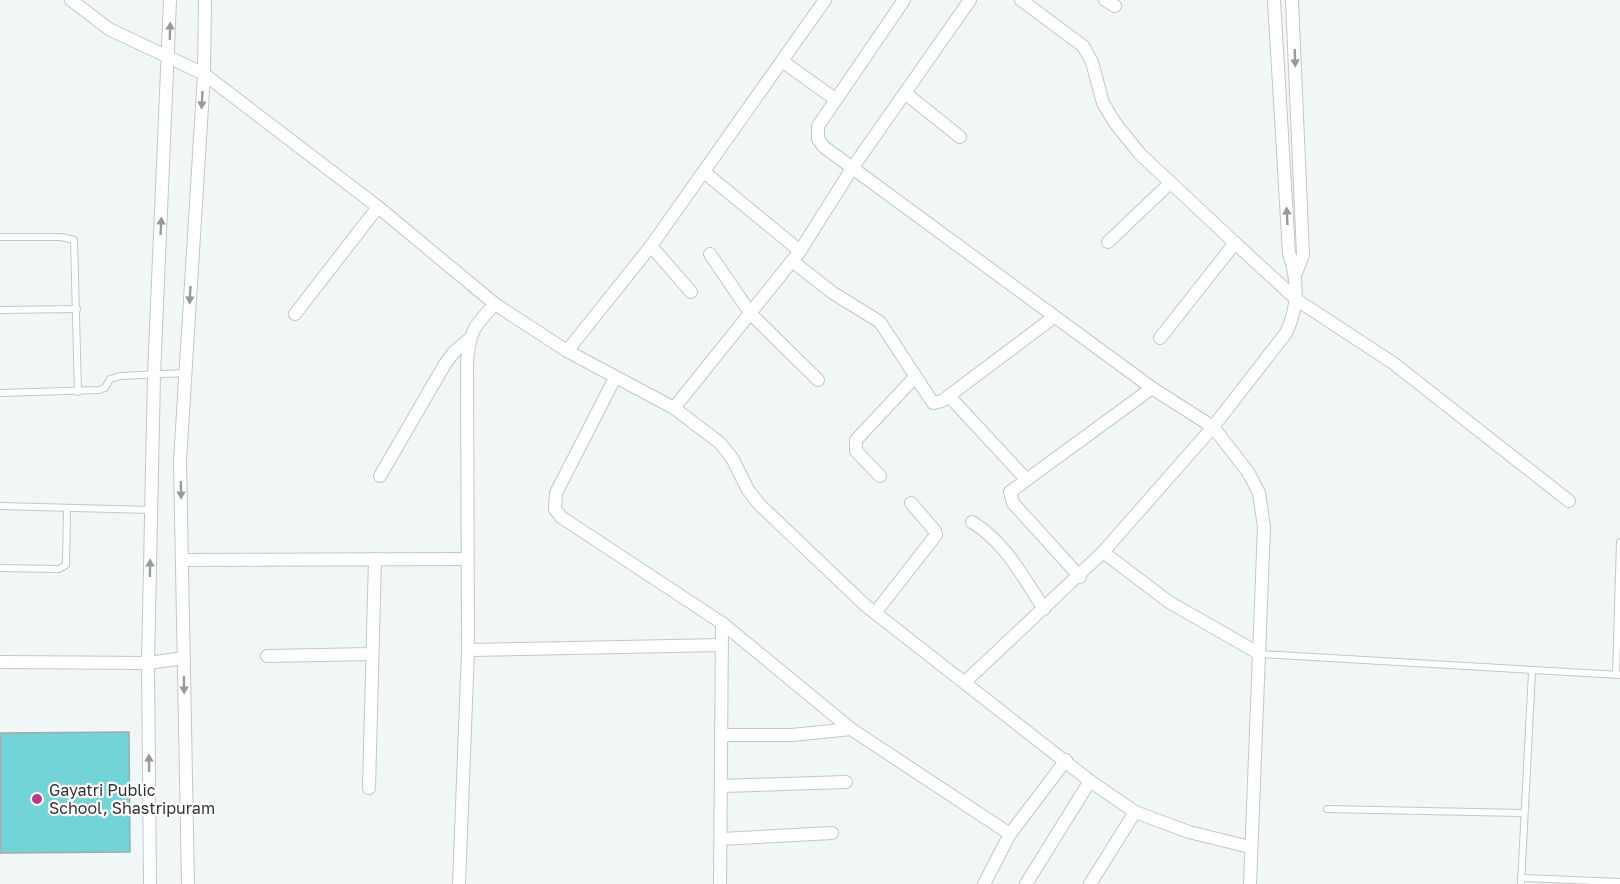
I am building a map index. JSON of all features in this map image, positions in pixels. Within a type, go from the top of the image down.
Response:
[{"type":"street","points":[[71,0],[109,29],[169,55],[204,74],[378,207],[495,304],[567,351],[674,408],[720,443],[759,504],[875,613],[1090,781],[1135,812],[1190,832],[1250,847]]},
{"type":"street","points":[[150,884],[148,663],[154,375],[170,0]]},
{"type":"street","points":[[188,884],[180,461],[204,74],[205,0]]},
{"type":"street","points":[[567,351],[651,246],[825,0]]},
{"type":"street","points":[[904,0],[818,126],[818,139],[824,147],[1054,317],[1152,388],[1213,427],[1248,472],[1259,493],[1264,527],[1250,884]]},
{"type":"street","points":[[674,408],[796,256],[853,167],[970,0]]},
{"type":"street","points":[[1021,0],[1083,46],[1092,62],[1103,103],[1115,123],[1140,154],[1297,300],[1393,363],[1569,501]]},
{"type":"street","points":[[965,682],[1080,577],[1103,552],[1213,427],[1286,333],[1293,318],[1297,300],[1296,273],[1289,253],[1274,0]]},
{"type":"street","points":[[1292,0],[1303,255],[1296,273]]},
{"type":"street","points":[[782,61],[835,99]]},
{"type":"street","points":[[905,93],[960,137]]},
{"type":"street","points":[[704,172],[833,293],[880,322],[933,403],[942,402],[1054,317]]},
{"type":"street","points":[[1108,242],[1170,183]]},
{"type":"street","points":[[295,314],[378,207]]},
{"type":"street","points":[[1160,338],[1235,243]]},
{"type":"street","points":[[651,246],[691,292]]},
{"type":"street","points":[[710,254],[751,314],[818,381]]},
{"type":"street","points":[[459,884],[468,650],[468,340],[473,327],[495,304]]},
{"type":"street","points":[[380,476],[445,364],[454,352],[468,340]]},
{"type":"street","points":[[880,476],[856,451],[856,440],[915,377]]},
{"type":"street","points":[[615,378],[556,493],[555,509],[561,517],[722,623],[851,729],[1010,834]]},
{"type":"street","points":[[1080,577],[1010,497],[1012,488],[1152,388]]},
{"type":"street","points":[[949,396],[1026,479]]},
{"type":"street","points":[[875,613],[936,535],[911,503]]},
{"type":"street","points":[[972,522],[994,537],[1006,550],[1044,609]]},
{"type":"street","points":[[1103,552],[1169,602],[1260,654]]},
{"type":"street","points":[[369,788],[375,559]]},
{"type":"street","points":[[182,560],[467,559]]},
{"type":"street","points":[[720,884],[722,623]]},
{"type":"street","points":[[468,650],[722,645]]},
{"type":"street","points":[[267,656],[372,654]]},
{"type":"street","points":[[0,662],[148,663],[184,658]]},
{"type":"street","points":[[721,735],[792,735],[851,729]]},
{"type":"street","points":[[984,884],[1010,834],[1066,760]]},
{"type":"street","points":[[1026,884],[1090,781]]},
{"type":"street","points":[[721,786],[846,782]]},
{"type":"street","points":[[1090,884],[1135,812]]},
{"type":"street","points":[[721,839],[832,833]]},
{"type":"lane","points":[[0,237],[61,237],[74,240],[78,392]]},
{"type":"lane","points":[[0,310],[77,309]]},
{"type":"lane","points":[[0,393],[78,392],[105,388],[110,379],[120,376],[185,373]]},
{"type":"lane","points":[[0,506],[151,510]]},
{"type":"lane","points":[[0,568],[58,569],[66,565],[67,507]]},
{"type":"lane","points":[[1260,654],[1532,672],[1618,675],[1620,542]]},
{"type":"lane","points":[[1532,672],[1522,813],[1521,881],[1620,882]]},
{"type":"lane","points":[[1327,809],[1522,813]]},
{"type":"building","points":[[129,732],[130,852],[0,853],[0,733]]},
{"type":"place","name":"Gayatri Public School, Shastripuram","points":[[37,799]]}]
